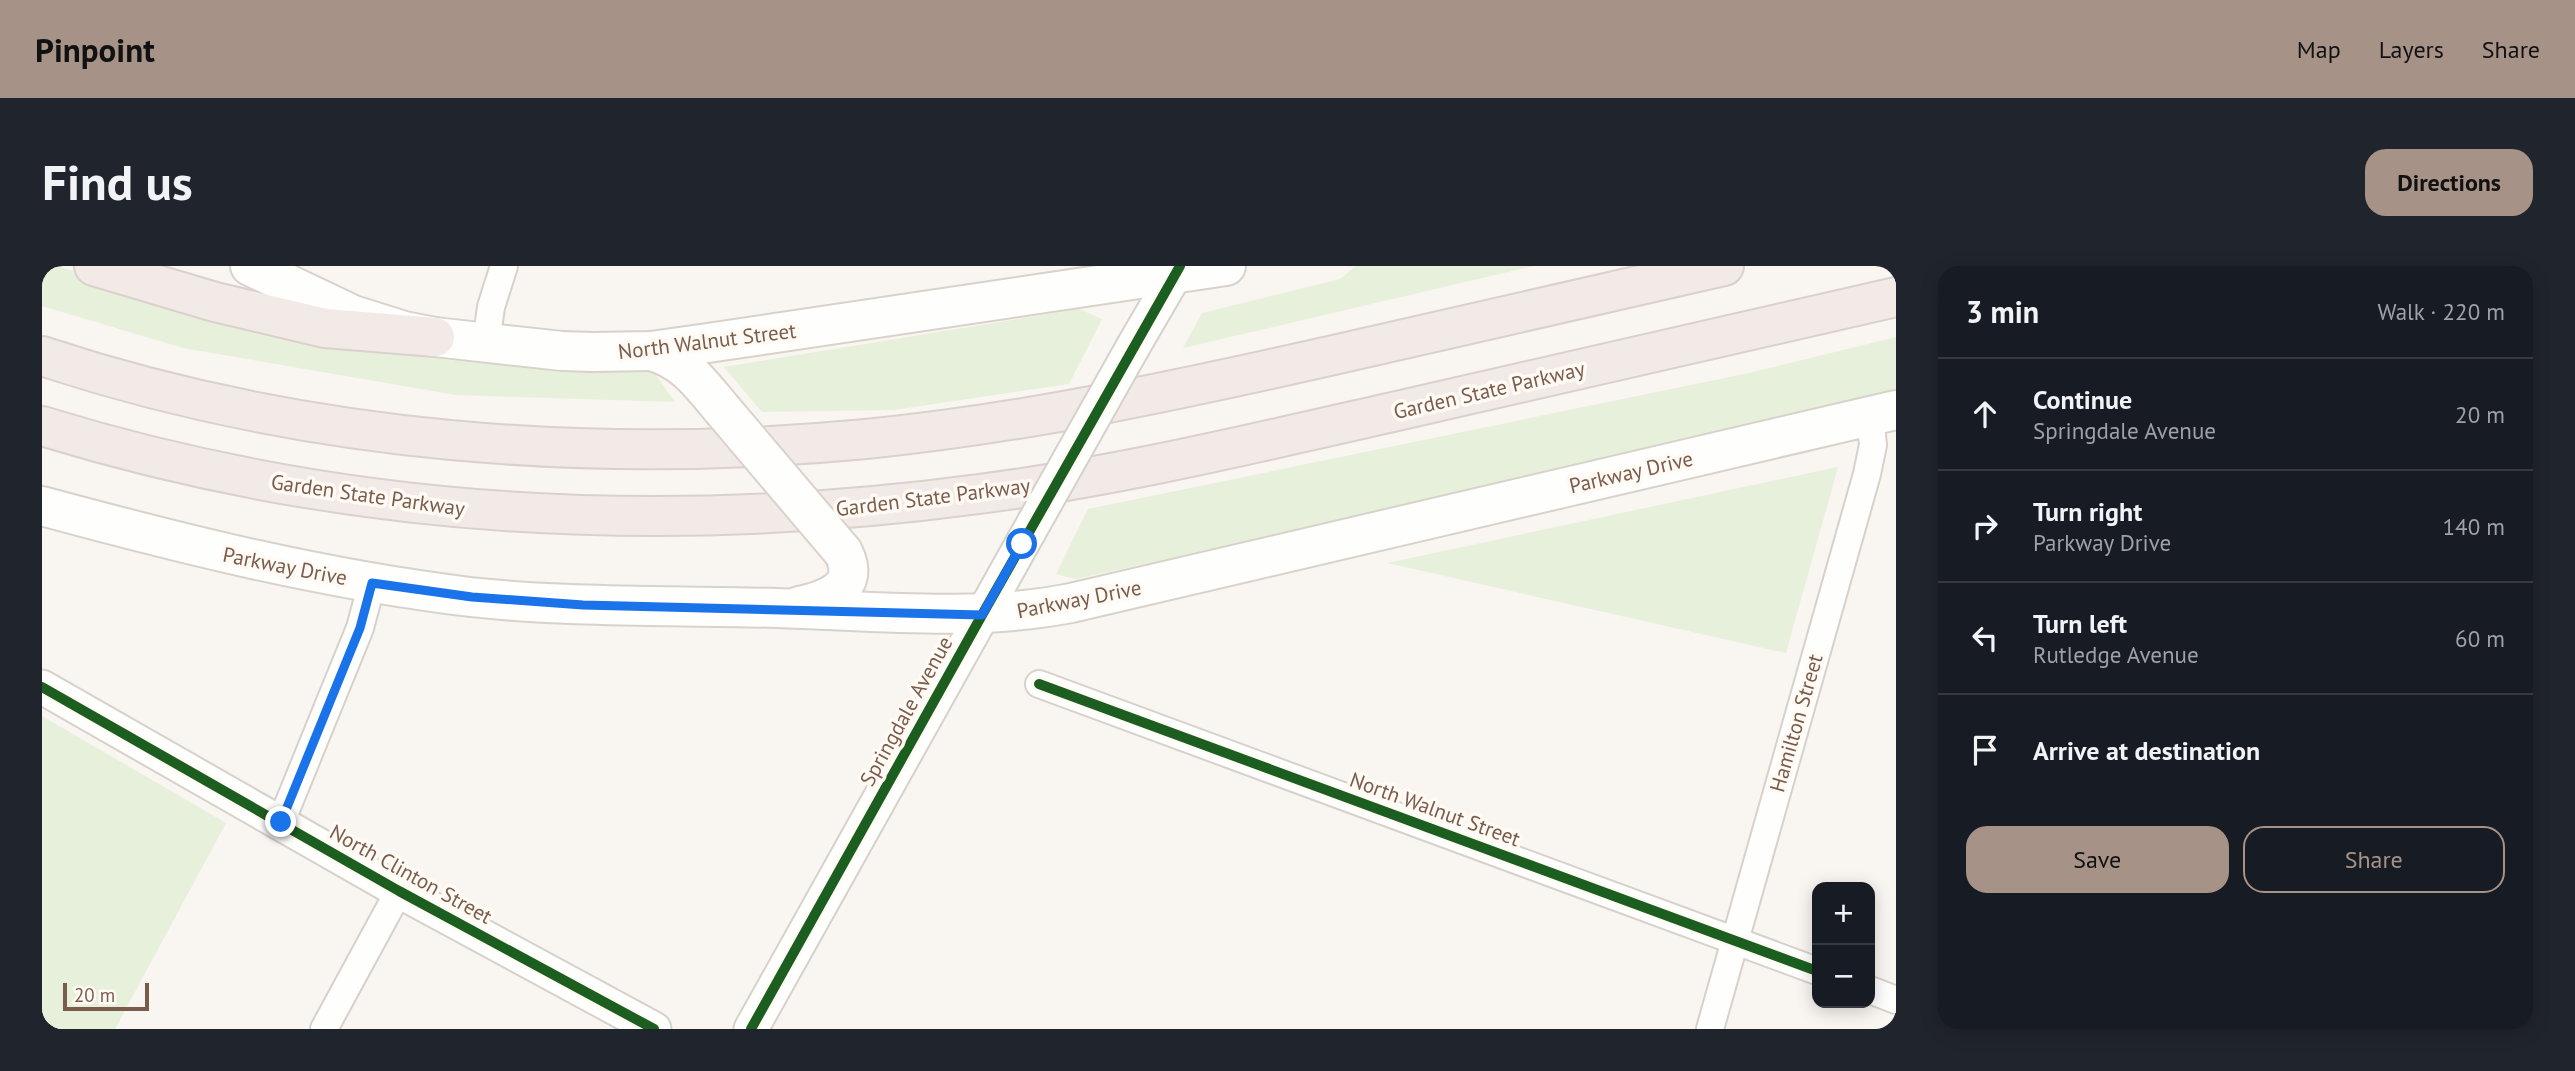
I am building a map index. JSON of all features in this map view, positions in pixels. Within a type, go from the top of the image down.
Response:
[{"type":"highway","points":[[94,266],[215,302],[325,328],[435,337]]},
{"type":"highway","points":[[42,356],[212,402],[360,429],[510,445],[615,449],[767,446],[917,433],[1121,401],[1724,266]]},
{"type":"highway","name":"Garden State Parkway","points":[[42,426],[148,456],[251,478],[405,503],[514,513],[617,516],[723,516],[801,512],[982,494],[1140,468],[1896,297]]},
{"type":"main road","name":"North Walnut Street","points":[[250,266],[353,315],[404,331],[562,351],[651,351],[1177,270]]},
{"type":"main road","points":[[1177,270],[1226,266]]},
{"type":"main road","points":[[651,351],[674,359],[684,366],[847,560],[848,578],[836,593],[813,603],[772,608]]},
{"type":"main road","name":"Parkway Drive","points":[[42,506],[214,552],[372,583],[472,597],[583,605],[982,615],[1072,603],[1883,413]]},
{"type":"street","points":[[486,343],[491,307],[504,266]]},
{"type":"street","name":"Springdale Avenue","points":[[751,1029],[1177,270]]},
{"type":"street","name":"Hamilton Street","points":[[1710,1029],[1883,413]]},
{"type":"street","points":[[281,822],[360,628],[372,583]]},
{"type":"street","name":"North Walnut Street","points":[[1039,684],[1812,969]]},
{"type":"street","name":"North Clinton Street","points":[[42,687],[398,891],[654,1029]]},
{"type":"street","points":[[324,1029],[398,891]]},
{"type":"street","points":[[1875,992],[1896,1000]]},
{"type":"green space","points":[[42,266],[56,266],[276,332],[449,360],[653,371],[675,402],[456,395],[183,348],[42,306]]},
{"type":"green space","points":[[1356,266],[1534,266],[1183,348],[1202,313],[1340,279]]},
{"type":"green space","points":[[1079,309],[1102,319],[1069,384],[894,410],[762,412],[724,367]]},
{"type":"green space","points":[[1896,337],[1896,390],[1630,456],[1076,579],[1056,574],[1088,509],[1749,373]]},
{"type":"green space","points":[[1838,467],[1786,653],[1387,563]]},
{"type":"green space","points":[[42,716],[226,823],[115,1029],[42,1029]]},
{"type":"cycle path","points":[[751,1029],[1180,266]]},
{"type":"cycle path","points":[[1039,684],[1812,969]]},
{"type":"cycle path","points":[[42,687],[399,891],[654,1029]]},
{"type":"route","points":[[281,822],[360,628],[372,583],[472,597],[583,605],[982,615],[1022,544]]}]
